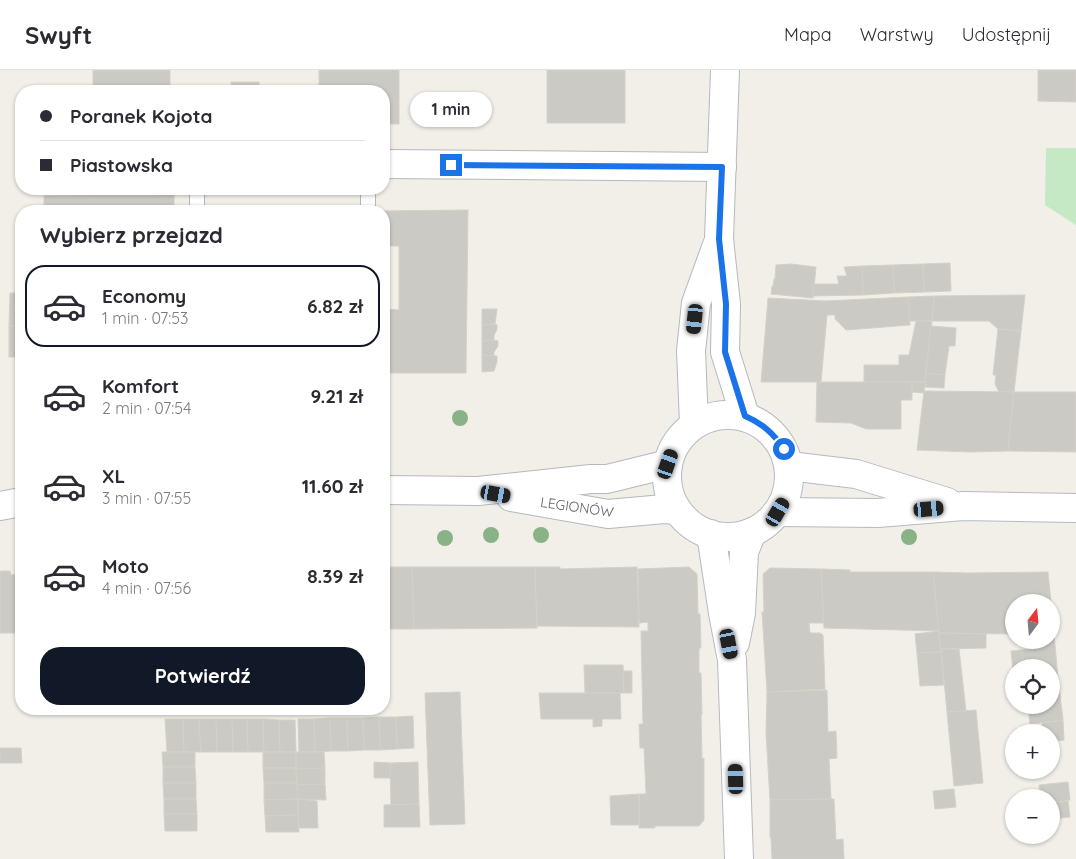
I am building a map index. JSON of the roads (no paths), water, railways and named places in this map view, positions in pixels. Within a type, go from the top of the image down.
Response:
[{"type":"street","points":[[724,70],[719,239],[726,304],[725,352],[745,416]]},
{"type":"street","points":[[390,164],[722,167]]},
{"type":"street","points":[[694,424],[691,351],[696,303],[719,239]]},
{"type":"street","points":[[727,414],[745,416],[761,423],[774,434],[784,449],[789,466],[790,482],[786,498],[778,512],[766,524],[752,532],[732,537],[711,534],[698,529],[686,521],[677,510],[670,496],[667,480],[668,464],[673,449],[682,435],[694,424],[710,417],[727,414]]},
{"type":"street","name":"LEGIONÓW","points":[[390,490],[478,491],[607,479],[668,464]]},
{"type":"street","points":[[789,466],[856,474],[963,506]]},
{"type":"street","name":"LEGIONÓW","points":[[478,491],[608,514],[664,509],[677,510]]},
{"type":"street","points":[[0,496],[15,496]]},
{"type":"street","points":[[0,506],[15,503]]},
{"type":"street","points":[[778,512],[878,513],[963,506],[1076,508]]},
{"type":"street","points":[[732,660],[741,613],[744,552],[752,532]]},
{"type":"street","points":[[711,534],[732,660],[739,859]]}]
